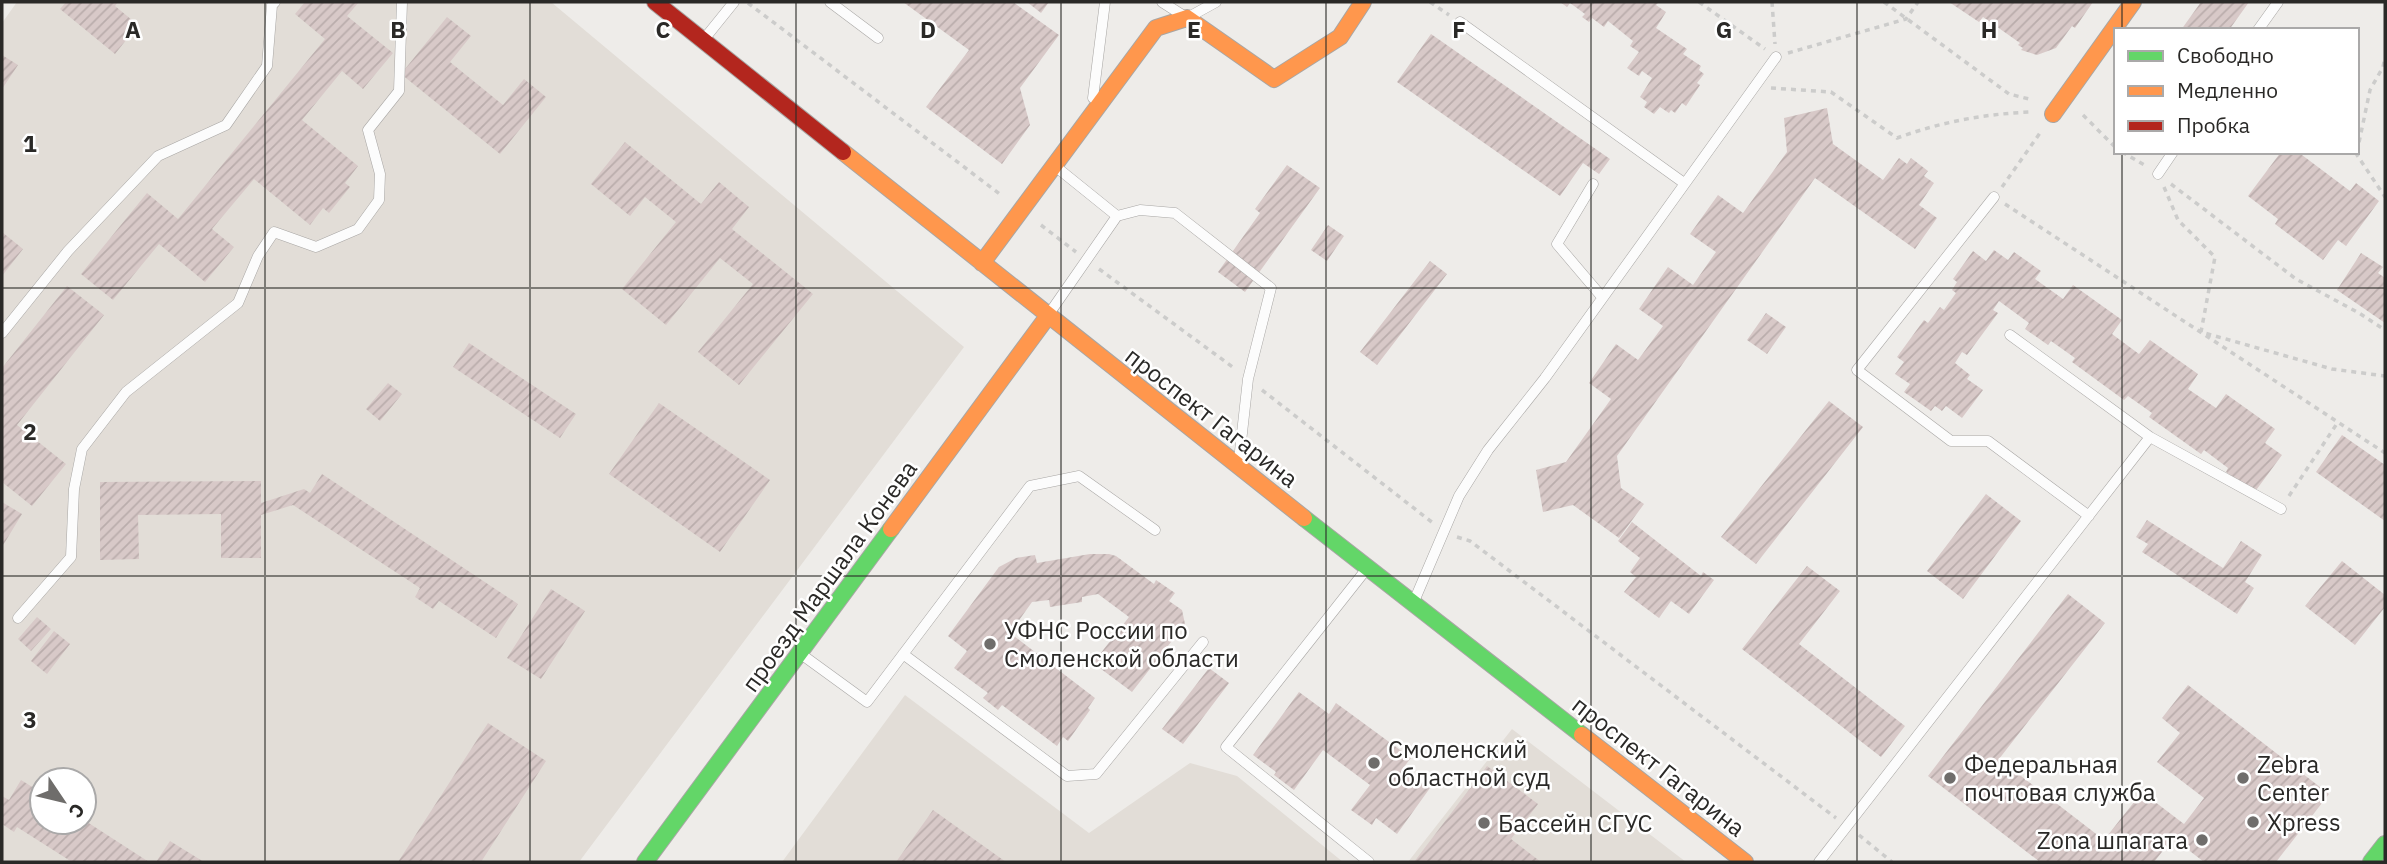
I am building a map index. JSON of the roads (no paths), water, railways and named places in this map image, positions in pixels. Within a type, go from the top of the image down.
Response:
[{"type":"main road","name":"проспект Гагарина","points":[[655,2],[1238,467],[1745,862]]},
{"type":"main road","points":[[982,263],[1156,28],[1187,18],[1274,79],[1340,37],[1363,2]]},
{"type":"main road","points":[[2115,28],[2133,2]]},
{"type":"main road","points":[[2059,107],[2114,29]]},
{"type":"main road","name":"проезд Маршала Конева","points":[[645,862],[1048,316]]},
{"type":"main road","points":[[2371,862],[2385,844]]},
{"type":"lane","points":[[2,333],[68,251],[158,156],[226,125],[267,66],[272,5],[275,2]]},
{"type":"lane","points":[[18,618],[71,557],[74,489],[82,449],[126,392],[238,303],[258,256],[274,232],[316,247],[358,229],[379,200],[380,174],[368,130],[399,91],[402,2]]},
{"type":"lane","points":[[703,41],[734,2]]},
{"type":"lane","points":[[830,2],[878,38]]},
{"type":"lane","points":[[1091,116],[1105,2]]},
{"type":"lane","points":[[1162,2],[1187,18],[1216,2]]},
{"type":"lane","points":[[2259,28],[2278,2]]},
{"type":"lane","points":[[1460,22],[1684,183]]},
{"type":"lane","points":[[1413,603],[1459,496],[1488,450],[1545,378],[1776,57]]},
{"type":"lane","points":[[2158,173],[2172,154]]},
{"type":"lane","points":[[1054,165],[1117,216]]},
{"type":"lane","points":[[1593,184],[1557,244],[1602,297]]},
{"type":"lane","points":[[1994,197],[1857,370],[1951,440],[1987,441],[2089,516]]},
{"type":"lane","points":[[1048,316],[1117,216],[1140,210],[1175,213],[1271,288],[1248,379],[1238,467]]},
{"type":"lane","points":[[2010,335],[2150,437],[2281,509]]},
{"type":"lane","points":[[1819,862],[2150,437]]},
{"type":"lane","points":[[800,653],[867,702],[1030,486],[1079,476],[1155,530]]},
{"type":"lane","points":[[1367,567],[1226,747],[1369,862]]},
{"type":"lane","points":[[903,654],[1067,776],[1096,774],[1203,642]]},
{"type":"place","name":"УФНС России по Смоленской области","points":[[990,644]]},
{"type":"place","name":"Смоленский областной суд","points":[[1374,763]]},
{"type":"place","name":"Федеральная почтовая служба","points":[[1950,778]]},
{"type":"place","name":"Zebra Center","points":[[2243,778]]},
{"type":"place","name":"Xpress","points":[[2253,822]]},
{"type":"place","name":"Бассейн СГУС","points":[[1484,823]]},
{"type":"place","name":"Zona шпагата","points":[[2202,840]]}]
